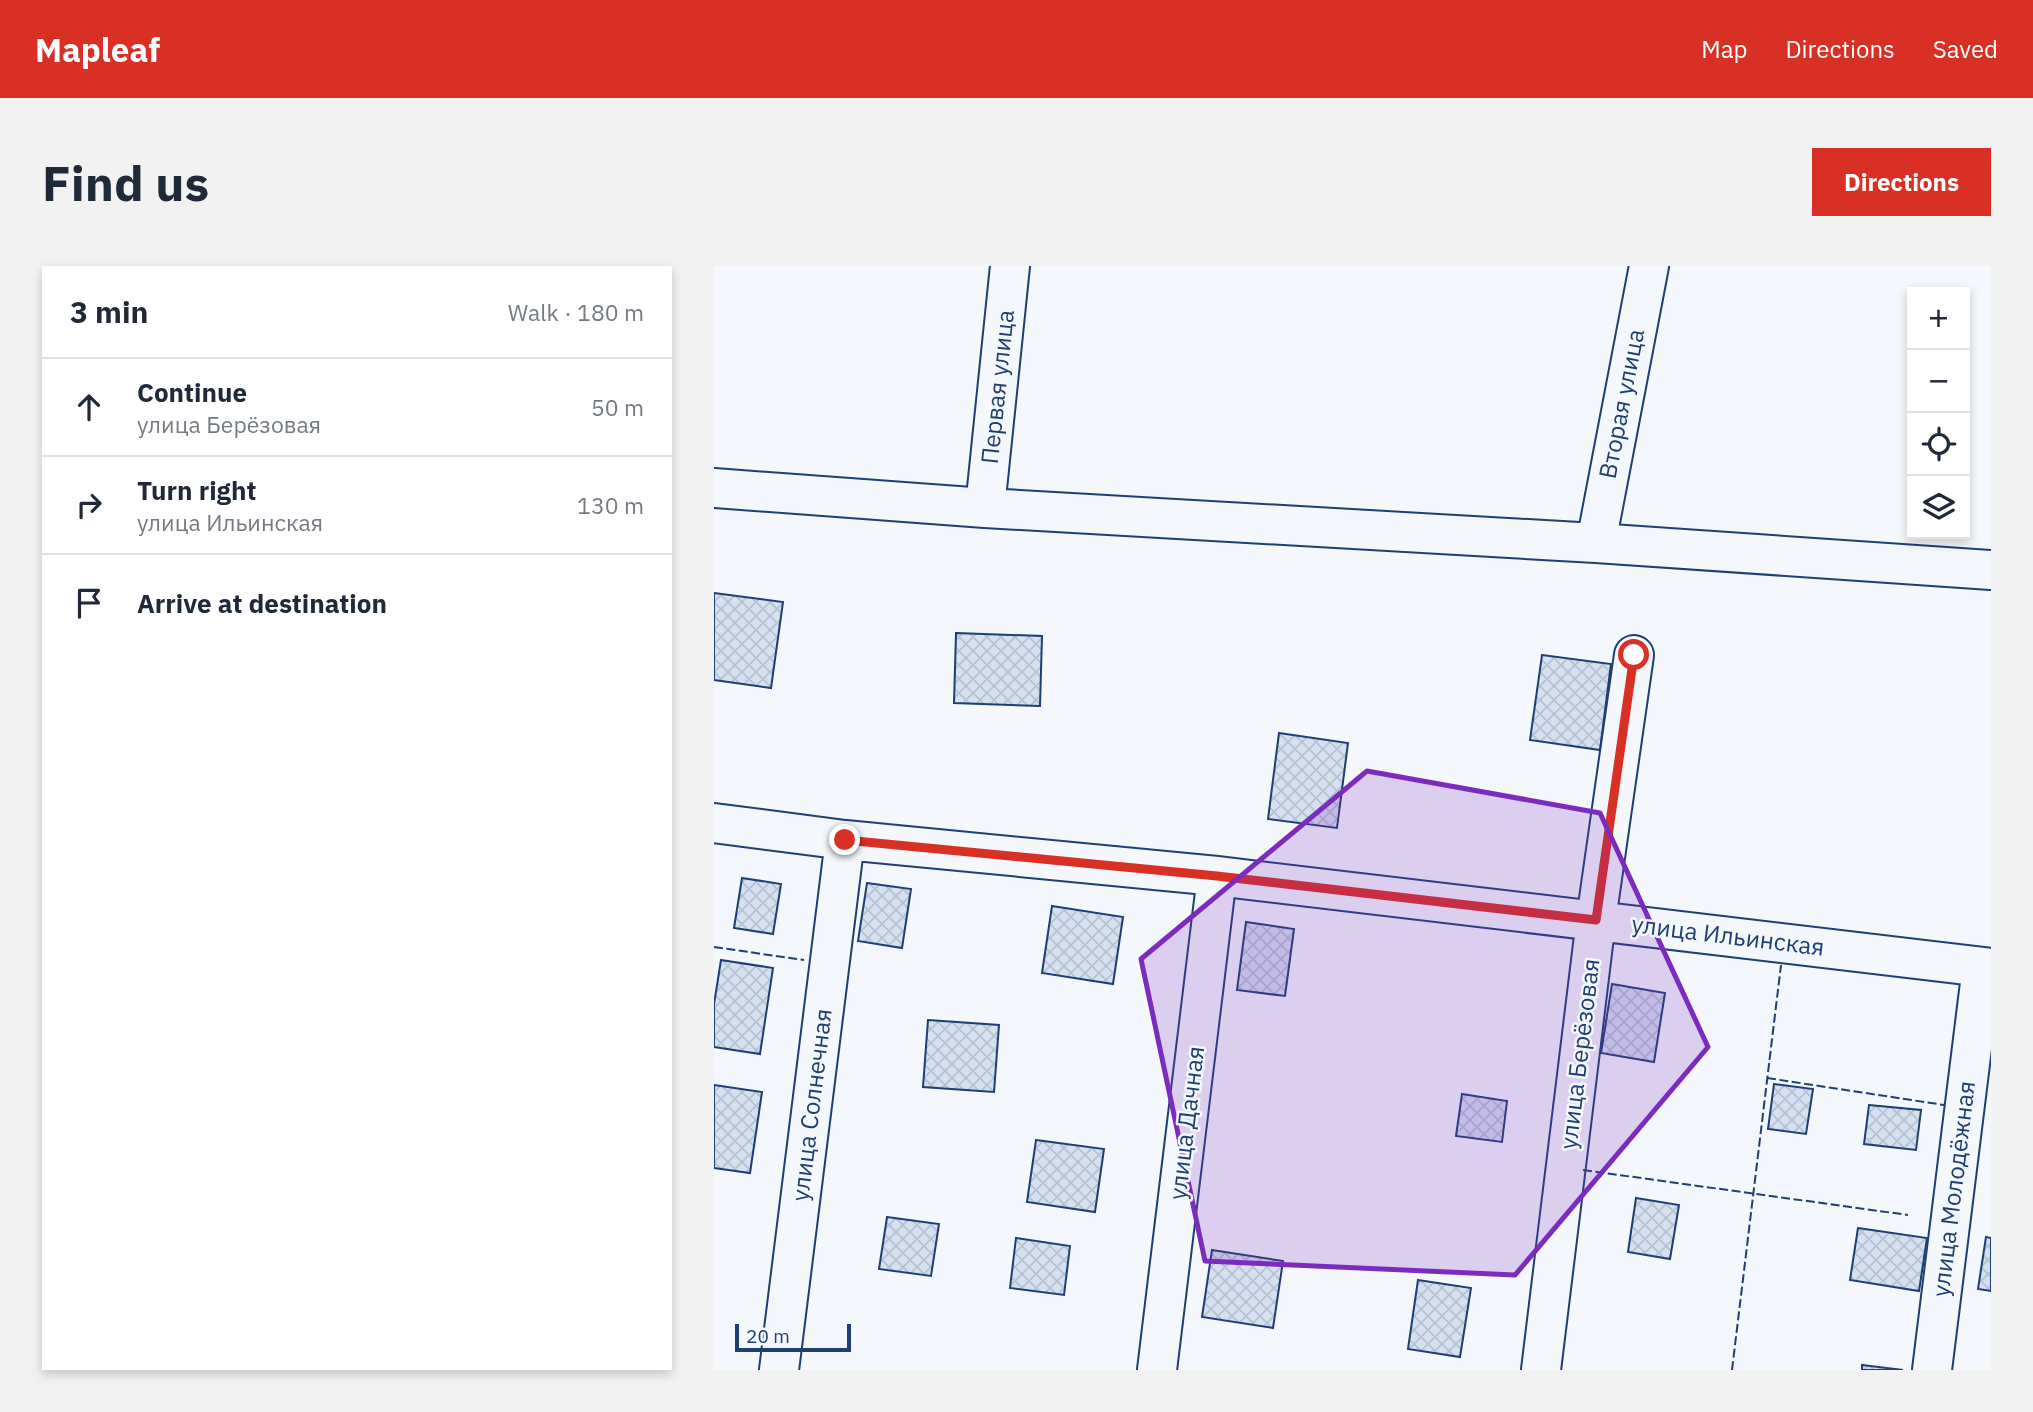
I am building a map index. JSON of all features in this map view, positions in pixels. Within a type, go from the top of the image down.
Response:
[{"type":"street","name":"Первая улица","points":[[985,508],[1010,266]]},
{"type":"street","name":"Вторая улица","points":[[1596,543],[1649,266]]},
{"type":"street","points":[[714,488],[985,508],[1596,543],[1991,570]]},
{"type":"street","name":"улица Берёзовая","points":[[1541,1370],[1596,920],[1634,655]]},
{"type":"street","name":"улица Ильинская","points":[[714,823],[845,840],[1217,876],[1987,967]]},
{"type":"street","name":"улица Солнечная","points":[[779,1370],[845,840]]},
{"type":"street","name":"улица Дачная","points":[[1157,1370],[1217,876]]},
{"type":"street","name":"улица Молодёжная","points":[[1932,1370],[1987,967]]},
{"type":"highlighted area","points":[[1367,771],[1600,813],[1708,1047],[1515,1275],[1205,1261],[1141,959]]},
{"type":"building","points":[[714,593],[783,602],[771,688],[714,680]]},
{"type":"building","points":[[956,633],[1042,636],[1040,706],[954,703]]},
{"type":"building","points":[[1542,655],[1611,664],[1600,750],[1530,740]]},
{"type":"building","points":[[1279,733],[1348,743],[1337,828],[1268,819]]},
{"type":"building","points":[[742,878],[781,884],[773,934],[734,928]]},
{"type":"building","points":[[867,883],[911,889],[902,948],[858,941]]},
{"type":"building","points":[[1052,906],[1123,917],[1113,984],[1042,973]]},
{"type":"building","points":[[1246,922],[1294,929],[1285,996],[1237,990]]},
{"type":"building","points":[[721,960],[773,968],[760,1054],[714,1047],[714,1004]]},
{"type":"building","points":[[1612,984],[1665,993],[1654,1062],[1601,1053]]},
{"type":"building","points":[[928,1020],[999,1025],[994,1092],[923,1087]]},
{"type":"building","points":[[1774,1084],[1813,1089],[1806,1134],[1768,1129]]},
{"type":"building","points":[[714,1085],[762,1092],[750,1173],[714,1168]]},
{"type":"building","points":[[1462,1094],[1507,1101],[1502,1142],[1456,1136]]},
{"type":"building","points":[[1869,1105],[1921,1110],[1916,1150],[1864,1144]]},
{"type":"building","points":[[1036,1140],[1104,1149],[1095,1212],[1027,1202]]},
{"type":"building","points":[[1636,1198],[1679,1205],[1670,1259],[1628,1252]]},
{"type":"building","points":[[887,1217],[939,1224],[931,1276],[879,1269]]},
{"type":"building","points":[[1858,1228],[1927,1238],[1919,1291],[1850,1280]]},
{"type":"building","points":[[1986,1237],[1991,1238],[1991,1291],[1978,1289]]},
{"type":"building","points":[[1016,1238],[1070,1246],[1064,1295],[1010,1288]]},
{"type":"building","points":[[1212,1250],[1283,1261],[1273,1328],[1202,1317]]},
{"type":"building","points":[[1418,1280],[1471,1288],[1460,1357],[1408,1349]]},
{"type":"building","points":[[1862,1365],[1903,1370],[1862,1370]]},
{"type":"fence","points":[[714,947],[804,960]]},
{"type":"fence","points":[[1732,1370],[1781,965]]},
{"type":"fence","points":[[1767,1078],[1944,1105]]},
{"type":"fence","points":[[1583,1170],[1908,1215]]},
{"type":"route","points":[[845,840],[1217,876],[1596,920],[1634,655]]}]
